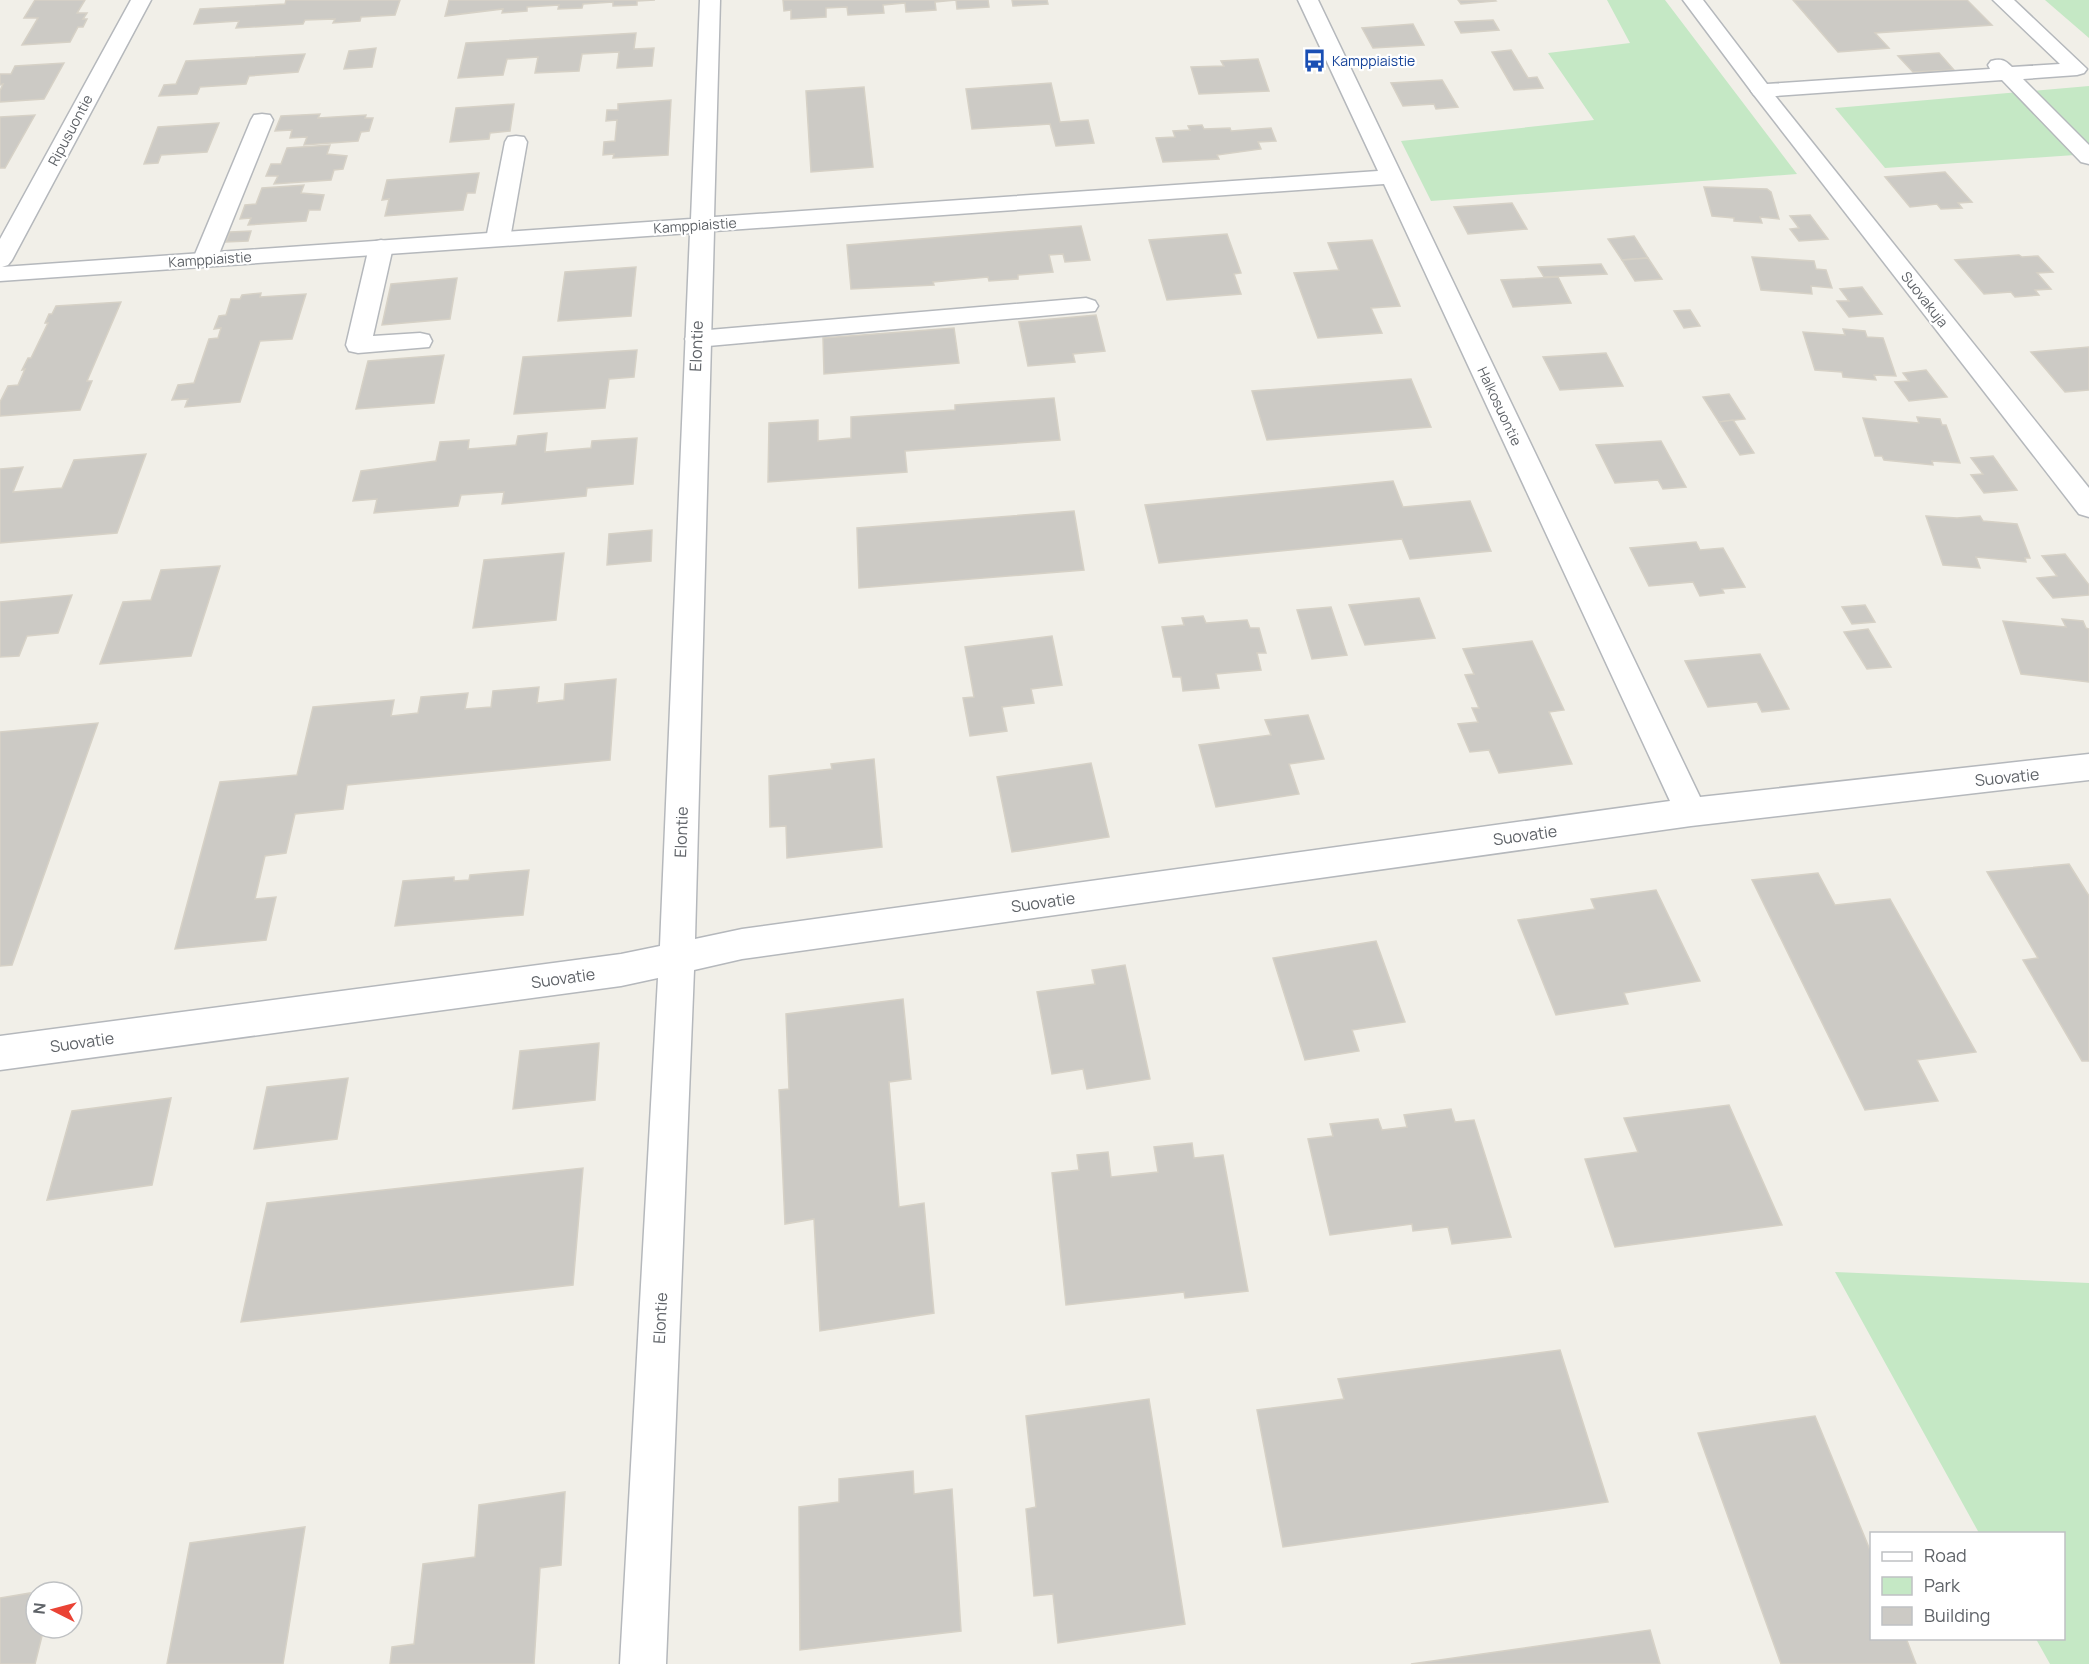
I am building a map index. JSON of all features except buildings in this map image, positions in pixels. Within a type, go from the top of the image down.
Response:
[{"type":"street","name":"Ripusuontie","points":[[0,260],[141,0]]},
{"type":"street","name":"Elontie","points":[[643,1664],[677,958],[700,225],[710,0]]},
{"type":"street","name":"Halkosuontie","points":[[1308,0],[1691,812]]},
{"type":"street","name":"Suovakuja","points":[[1693,0],[1761,91],[2089,507]]},
{"type":"street","points":[[1761,91],[2076,69],[2003,0]]},
{"type":"street","points":[[1990,58],[2089,157]]},
{"type":"street","points":[[206,259],[262,120]]},
{"type":"street","points":[[498,239],[516,142]]},
{"type":"street","name":"Kamppiaistie","points":[[0,274],[1391,177]]},
{"type":"street","points":[[381,247],[358,345],[420,341]]},
{"type":"street","points":[[697,339],[1086,306]]},
{"type":"street","name":"Suovatie","points":[[0,1053],[621,970],[742,944],[1691,812],[2089,767]]},
{"type":"green space","points":[[1607,0],[1665,0],[1797,174],[1431,201],[1401,141],[1594,120],[1548,53],[1630,43]]},
{"type":"green space","points":[[2045,0],[2089,0],[2089,38]]},
{"type":"green space","points":[[2089,86],[2089,154],[1885,168],[1835,108]]},
{"type":"green space","points":[[1835,1272],[2089,1283],[2089,1664],[2050,1664],[2037,1640],[2065,1640],[2065,1532],[1978,1532]]},
{"type":"place","name":"Kamppiaistie","points":[[1314,60]]}]
